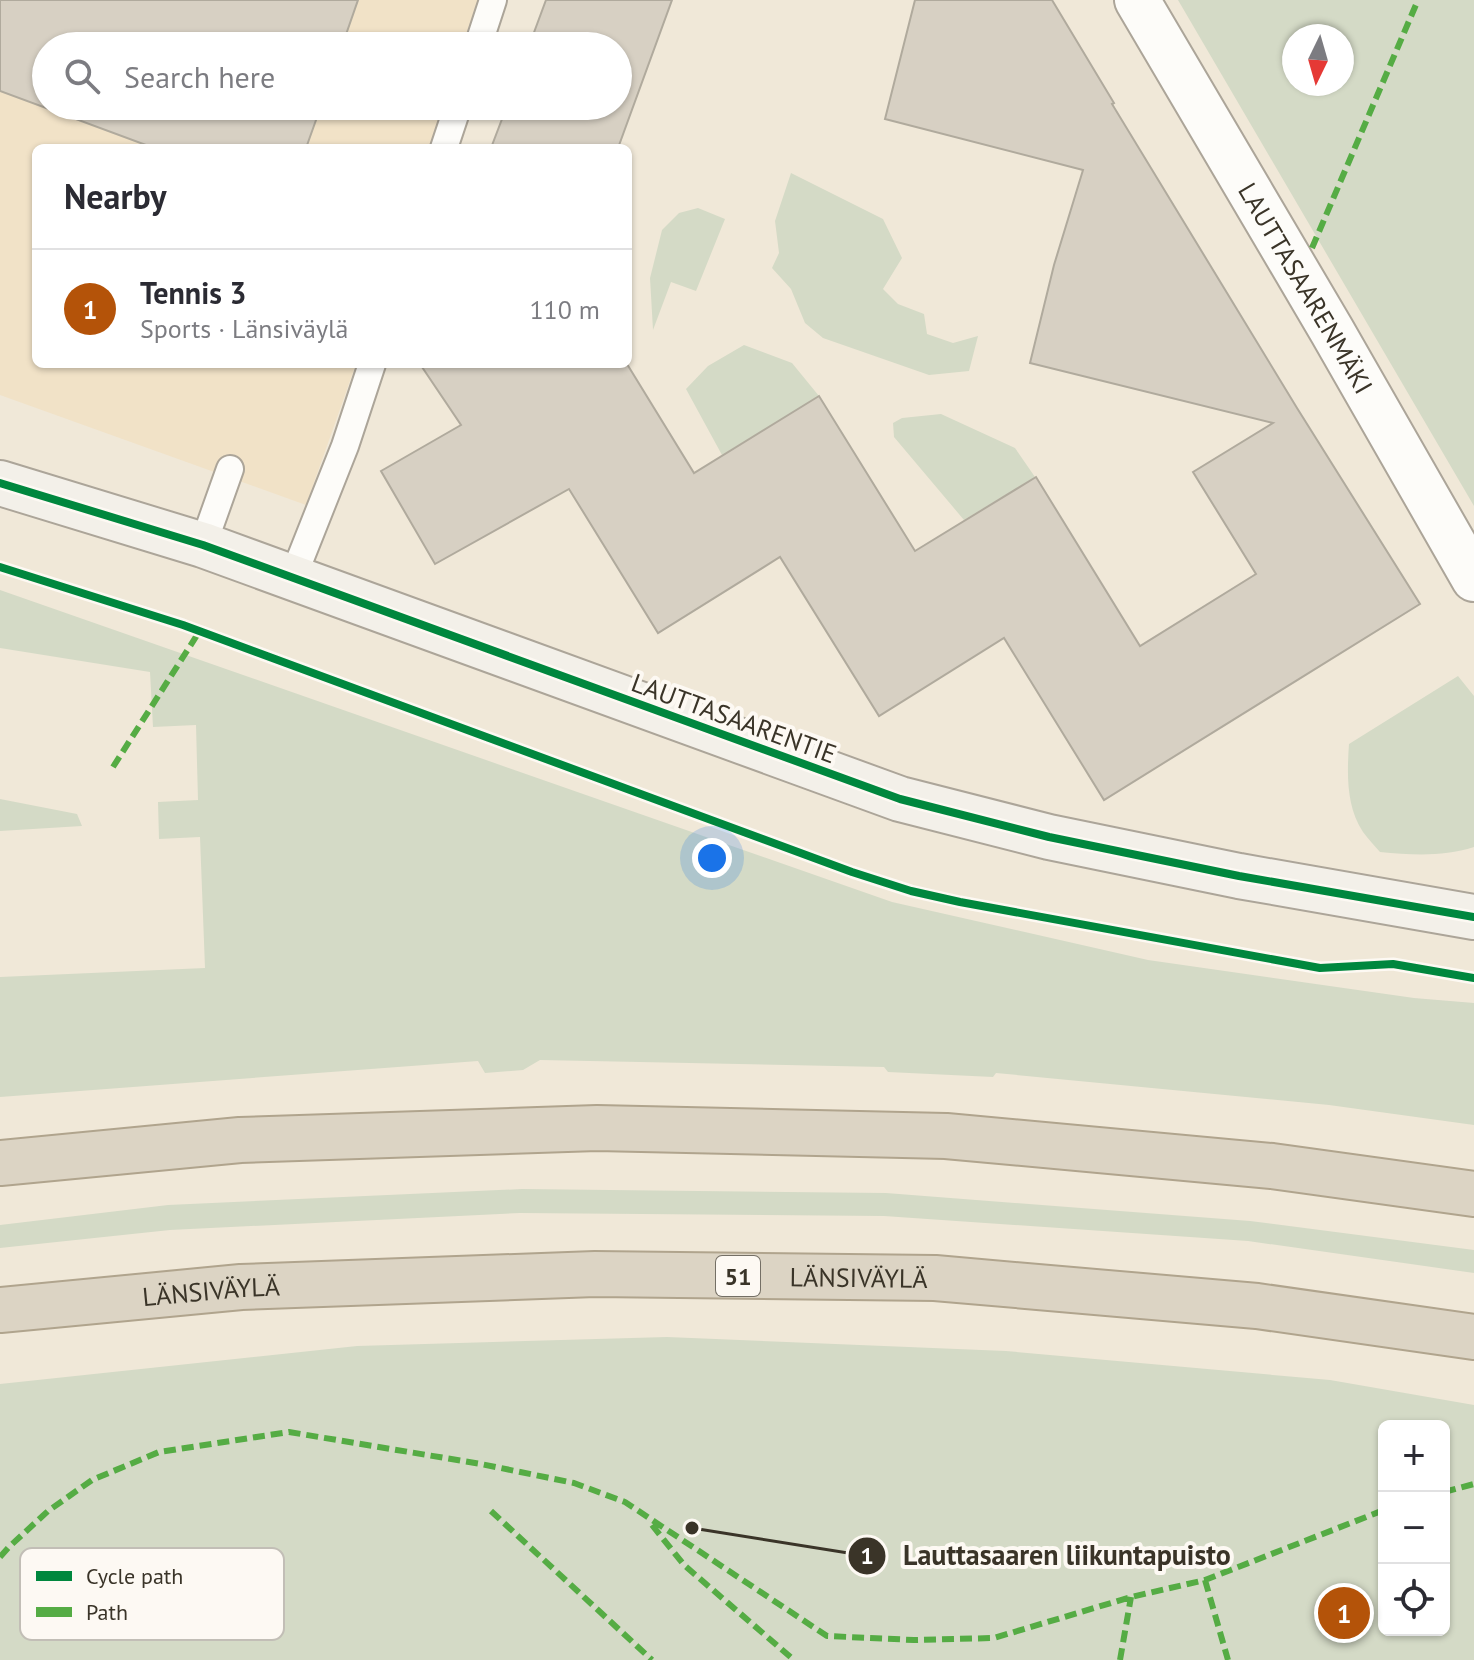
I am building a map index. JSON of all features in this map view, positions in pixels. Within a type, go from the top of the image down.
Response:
[{"type":"highway","points":[[0,1163],[240,1140],[597,1128],[946,1136],[1272,1166],[1474,1194]]},
{"type":"highway","name":"LÄNSIVÄYLÄ","points":[[0,1310],[241,1287],[595,1274],[935,1278],[1257,1306],[1474,1337]]},
{"type":"main road","name":"LAUTTASAARENTIE","points":[[0,483],[203,545],[900,799],[1013,829],[1166,861],[1474,917]]},
{"type":"street","name":"LAUTTASAARENMÄKI","points":[[1137,0],[1474,579]]},
{"type":"lane","points":[[483,32],[493,0]]},
{"type":"lane","points":[[445,144],[453,120]]},
{"type":"lane","points":[[293,577],[345,446],[371,368]]},
{"type":"lane","points":[[203,545],[230,469]]},
{"type":"shaded area","points":[[0,0],[487,0],[476,32],[32,32],[32,120],[444,120],[435,144],[32,144],[32,368],[355,368],[306,505],[0,395]]},
{"type":"green space","points":[[1178,0],[1474,0],[1474,506]]},
{"type":"green space","points":[[791,173],[883,219],[902,258],[883,289],[898,304],[924,314],[927,334],[953,343],[978,336],[969,371],[929,375],[823,338],[805,323],[791,289],[772,268],[779,253],[775,221]]},
{"type":"green space","points":[[698,208],[725,219],[696,291],[671,282],[653,330],[650,278],[662,230],[679,213]]},
{"type":"green space","points":[[744,345],[792,363],[819,396],[722,455],[686,389],[708,366]]},
{"type":"green space","points":[[941,414],[1015,448],[1035,477],[964,520],[894,437],[893,423],[902,418]]},
{"type":"green space","points":[[0,590],[892,902],[1148,960],[1414,998],[1474,1003],[1474,1125],[1329,1105],[996,1073],[993,1077],[888,1072],[884,1067],[540,1060],[523,1070],[485,1073],[478,1061],[0,1097],[0,977],[205,968],[200,837],[159,839],[158,802],[198,800],[196,725],[153,727],[150,672],[0,648]]},
{"type":"green space","points":[[1458,676],[1474,696],[1474,847],[1439,854],[1380,852],[1363,832],[1353,812],[1348,778],[1349,744]]},
{"type":"green space","points":[[0,799],[77,814],[82,826],[0,831]]},
{"type":"green space","points":[[522,1189],[886,1193],[1250,1221],[1474,1250],[1474,1273],[1248,1241],[884,1216],[520,1213],[170,1230],[0,1248],[0,1225],[168,1205]]},
{"type":"green space","points":[[667,1337],[1006,1351],[1330,1380],[1474,1405],[1474,1660],[0,1660],[0,1384],[357,1346]]},
{"type":"building","points":[[0,0],[358,0],[347,32],[32,32],[32,103],[0,91]]},
{"type":"building","points":[[546,0],[672,0],[632,110],[632,32],[534,32]]},
{"type":"building","points":[[915,0],[1052,0],[1297,408],[1420,604],[1104,800],[1004,638],[879,716],[780,557],[658,633],[569,489],[435,564],[381,471],[461,425],[423,368],[629,368],[694,473],[819,396],[915,551],[1036,477],[1140,646],[1256,574],[1193,472],[1273,423],[1030,363],[1054,265],[1083,170],[885,119]]},
{"type":"building","points":[[78,120],[316,120],[307,144],[143,144]]},
{"type":"building","points":[[502,120],[628,120],[619,144],[493,144]]},
{"type":"marked path","points":[[1312,248],[1418,0]]},
{"type":"marked path","points":[[113,767],[199,632]]},
{"type":"marked path","points":[[0,1557],[48,1511],[92,1480],[159,1452],[289,1432],[574,1483],[625,1502],[827,1636],[914,1640],[994,1638],[1131,1597],[1205,1580],[1378,1512]]},
{"type":"marked path","points":[[1450,1490],[1474,1484]]},
{"type":"marked path","points":[[491,1511],[652,1660]]},
{"type":"marked path","points":[[652,1525],[684,1565],[794,1660]]},
{"type":"marked path","points":[[1205,1580],[1228,1660]]},
{"type":"marked path","points":[[1120,1660],[1131,1597]]},
{"type":"cycle path","points":[[0,483],[203,545],[900,799],[1049,837],[1239,876],[1474,917]]},
{"type":"cycle path","points":[[0,567],[183,625],[852,872],[911,891],[1320,968],[1393,964],[1474,978]]},
{"type":"place","name":"Lauttasaaren liikuntapuisto","points":[[692,1528]]},
{"type":"place","name":"Tennis 3","points":[[1344,1613]]}]
